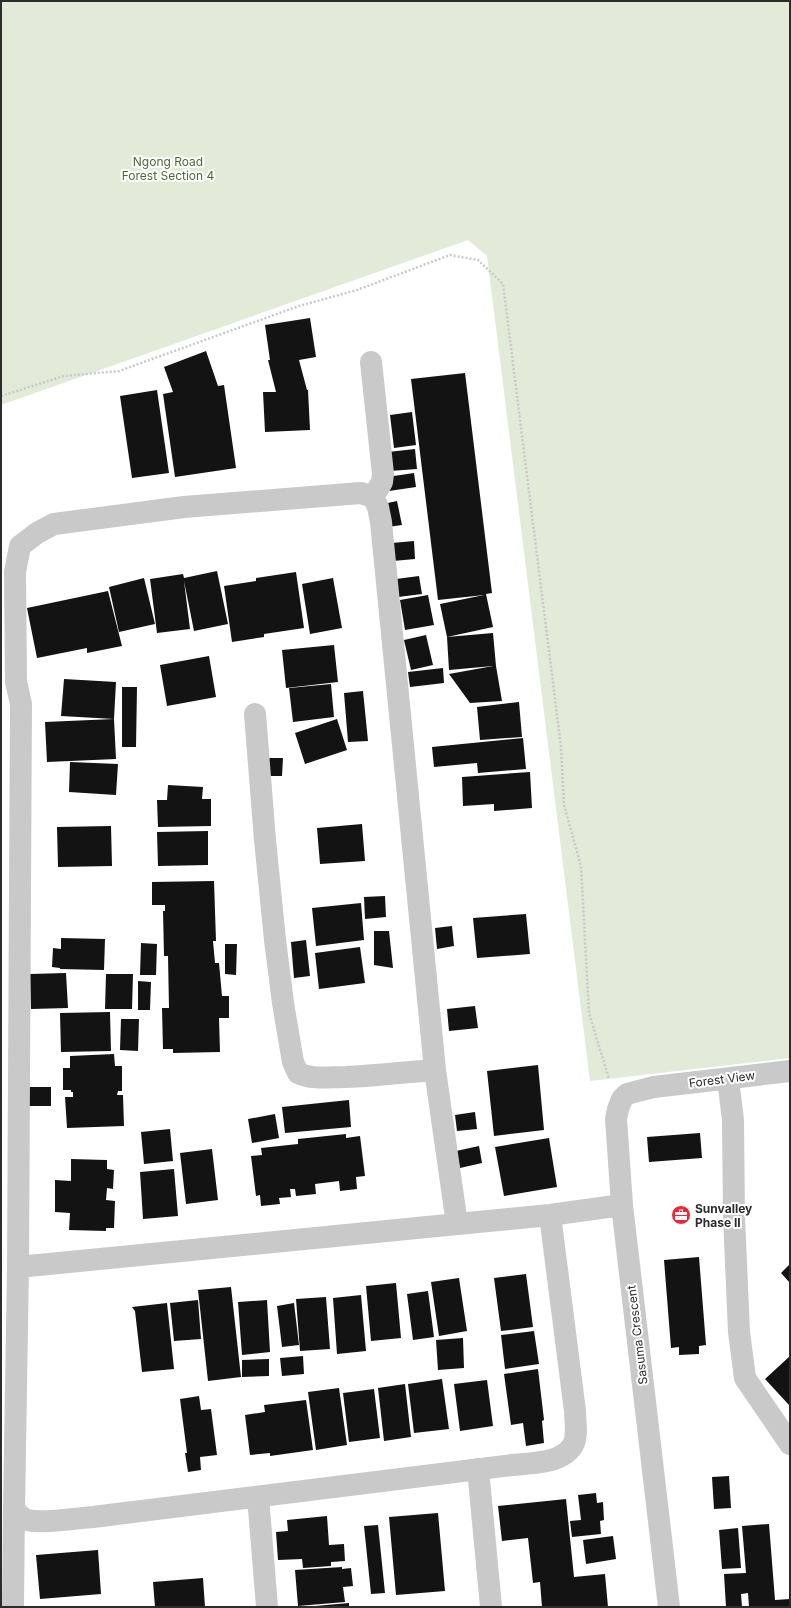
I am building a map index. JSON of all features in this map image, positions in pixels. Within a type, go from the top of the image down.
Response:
[{"type":"street","points":[[371,362],[383,474],[382,482],[373,497]]},
{"type":"street","points":[[13,1607],[18,1267],[21,704],[16,682],[15,572],[20,546],[37,533],[54,524],[184,507],[362,493],[373,497],[378,507],[382,522],[435,1070],[456,1224]]},
{"type":"street","points":[[255,714],[275,940],[283,1003],[293,1062],[298,1073],[317,1078],[370,1076],[435,1070]]},
{"type":"street","name":"Forest View","points":[[618,1109],[622,1099],[627,1094],[654,1087],[790,1071]]},
{"type":"street","points":[[728,1079],[732,1120],[734,1217],[739,1332],[745,1378],[790,1444]]},
{"type":"street","name":"Sasuma Crescent","points":[[618,1109],[616,1119],[622,1205],[669,1607]]},
{"type":"street","points":[[18,1267],[550,1215],[622,1205]]},
{"type":"street","points":[[14,1509],[20,1516],[28,1521],[93,1517],[553,1460],[566,1453],[574,1444],[576,1430],[575,1411],[550,1215]]},
{"type":"street","points":[[478,1469],[491,1607]]},
{"type":"street","points":[[258,1497],[267,1607]]},
{"type":"path","points":[[1,396],[64,376],[119,372],[299,306],[357,290],[450,255],[478,260],[503,284],[561,747],[564,805],[581,866],[589,1013],[618,1109]]},
{"type":"green space","name":"Ngong Road Forest Section 4","points":[[1,1],[790,1],[790,1058],[590,1081],[487,256],[468,240],[1,405]]},
{"type":"building","points":[[310,318],[316,357],[299,360],[308,390],[310,430],[265,432],[263,392],[276,392],[268,360],[270,360],[265,325]]},
{"type":"building","points":[[206,351],[218,386],[224,385],[236,468],[175,477],[163,394],[173,392],[164,367]]},
{"type":"building","points":[[465,373],[492,593],[486,594],[493,627],[447,637],[440,604],[484,595],[438,600],[411,379]]},
{"type":"building","points":[[157,390],[169,473],[132,478],[120,396]]},
{"type":"building","points":[[412,412],[416,445],[394,448],[390,415]]},
{"type":"building","points":[[415,449],[417,469],[390,471],[388,452]]},
{"type":"building","points":[[414,473],[416,487],[389,491],[387,477]]},
{"type":"building","points":[[397,501],[402,525],[388,527],[383,504]]},
{"type":"building","points":[[414,541],[415,559],[393,561],[392,543]]},
{"type":"building","points":[[217,571],[228,624],[194,631],[184,581],[190,629],[157,633],[150,579],[183,574],[184,578]]},
{"type":"building","points":[[296,572],[304,628],[264,634],[264,637],[232,642],[224,586],[256,581],[256,578]]},
{"type":"building","points":[[419,576],[422,594],[398,597],[396,579]]},
{"type":"building","points":[[144,578],[155,624],[119,632],[109,587]]},
{"type":"building","points":[[333,578],[342,628],[310,634],[302,584]]},
{"type":"building","points":[[108,591],[122,646],[87,653],[87,648],[37,658],[27,608]]},
{"type":"building","points":[[428,595],[434,625],[405,630],[400,600]]},
{"type":"building","points":[[493,633],[496,666],[502,701],[470,703],[449,674],[493,666],[449,670],[447,637]]},
{"type":"building","points":[[426,635],[433,665],[411,670],[404,640]]},
{"type":"building","points":[[334,645],[338,682],[286,688],[282,650]]},
{"type":"building","points":[[209,656],[216,697],[167,706],[160,665]]},
{"type":"building","points":[[443,668],[444,683],[410,687],[408,672]]},
{"type":"building","points":[[64,679],[116,682],[114,719],[61,716]]},
{"type":"building","points":[[331,684],[334,717],[293,722],[289,688]]},
{"type":"building","points":[[122,687],[137,687],[136,747],[122,747]]},
{"type":"building","points":[[363,691],[368,741],[348,742],[344,693]]},
{"type":"building","points":[[519,702],[522,737],[480,740],[477,707]]},
{"type":"building","points":[[114,719],[116,759],[47,762],[45,722]]},
{"type":"building","points":[[337,719],[347,750],[305,764],[295,733]]},
{"type":"building","points":[[523,738],[526,769],[478,773],[477,763],[434,767],[432,747]]},
{"type":"building","points":[[269,758],[283,758],[282,776],[269,776]]},
{"type":"building","points":[[70,762],[118,764],[116,795],[69,792]]},
{"type":"building","points":[[530,772],[532,808],[494,811],[494,804],[463,806],[462,777]]},
{"type":"building","points":[[168,785],[203,787],[202,799],[211,799],[211,826],[158,827],[157,800],[167,800]]},
{"type":"building","points":[[362,824],[365,861],[320,864],[317,828]]},
{"type":"building","points":[[111,826],[112,866],[58,867],[57,827]]},
{"type":"building","points":[[208,831],[208,865],[158,866],[157,832]]},
{"type":"building","points":[[214,881],[216,941],[213,941],[215,963],[219,963],[222,996],[229,996],[229,1018],[219,1018],[220,1052],[173,1053],[173,1049],[163,1049],[162,1008],[169,1008],[168,956],[164,956],[163,911],[165,911],[165,905],[152,905],[152,882]]},
{"type":"building","points":[[385,896],[386,917],[365,919],[364,897]]},
{"type":"building","points":[[361,903],[364,940],[316,946],[312,908]]},
{"type":"building","points":[[526,914],[530,954],[477,958],[473,918]]},
{"type":"building","points":[[452,926],[454,946],[437,949],[435,928]]},
{"type":"building","points":[[374,931],[389,931],[393,968],[374,965]]},
{"type":"building","points":[[61,938],[105,939],[104,970],[60,969],[52,967],[53,948],[61,949]]},
{"type":"building","points":[[306,940],[310,976],[294,978],[291,942]]},
{"type":"building","points":[[141,943],[157,944],[156,975],[140,975]]},
{"type":"building","points":[[225,944],[237,944],[236,975],[225,974]]},
{"type":"building","points":[[360,947],[365,983],[319,989],[315,953]]},
{"type":"building","points":[[66,973],[68,1008],[31,1009],[30,974]]},
{"type":"building","points":[[106,974],[133,974],[132,1009],[105,1009]]},
{"type":"building","points":[[138,981],[151,982],[150,1010],[138,1010]]},
{"type":"building","points":[[475,1006],[478,1028],[449,1031],[447,1009]]},
{"type":"building","points":[[110,1012],[111,1051],[61,1052],[60,1013]]},
{"type":"building","points":[[121,1019],[139,1019],[138,1051],[120,1050]]},
{"type":"building","points":[[114,1054],[115,1066],[122,1066],[122,1091],[118,1091],[117,1095],[123,1095],[124,1126],[67,1128],[65,1097],[73,1097],[73,1092],[71,1092],[71,1090],[63,1090],[63,1068],[70,1068],[70,1056]]},
{"type":"building","points":[[538,1065],[544,1130],[494,1136],[487,1071]]},
{"type":"building","points":[[27,1087],[51,1087],[51,1106],[28,1106]]},
{"type":"building","points":[[349,1100],[351,1127],[285,1133],[282,1107]]},
{"type":"building","points":[[475,1112],[477,1129],[457,1131],[455,1115]]},
{"type":"building","points":[[275,1114],[279,1138],[252,1143],[248,1119]]},
{"type":"building","points":[[170,1129],[173,1161],[144,1164],[141,1132]]},
{"type":"building","points":[[700,1133],[702,1158],[649,1162],[647,1137]]},
{"type":"building","points":[[346,1134],[346,1138],[360,1136],[365,1176],[356,1177],[357,1189],[340,1191],[339,1181],[315,1184],[316,1194],[296,1196],[295,1189],[290,1189],[291,1197],[279,1198],[280,1204],[261,1206],[260,1195],[256,1196],[251,1156],[262,1155],[261,1148],[298,1144],[298,1139]]},
{"type":"building","points":[[549,1138],[557,1187],[504,1196],[495,1147]]},
{"type":"building","points":[[479,1146],[482,1163],[460,1168],[456,1151]]},
{"type":"building","points":[[212,1149],[218,1200],[186,1204],[180,1153]]},
{"type":"building","points":[[71,1159],[107,1160],[107,1169],[114,1170],[113,1189],[107,1188],[106,1200],[115,1201],[114,1228],[106,1228],[106,1231],[69,1230],[70,1213],[55,1212],[55,1180],[71,1181]]},
{"type":"building","points":[[174,1169],[178,1216],[143,1219],[140,1172]]},
{"type":"building","points":[[699,1257],[706,1345],[699,1346],[699,1354],[679,1355],[679,1347],[671,1348],[664,1260]]},
{"type":"building","points":[[790,1264],[790,1283],[781,1273]]},
{"type":"building","points":[[526,1274],[533,1327],[501,1331],[494,1278]]},
{"type":"building","points":[[459,1278],[467,1331],[439,1336],[431,1282]]},
{"type":"building","points":[[396,1283],[401,1338],[371,1341],[366,1286]]},
{"type":"building","points":[[231,1287],[241,1377],[208,1381],[198,1290]]},
{"type":"building","points":[[428,1291],[434,1337],[413,1340],[407,1294]]},
{"type":"building","points":[[361,1295],[366,1351],[337,1354],[333,1298]]},
{"type":"building","points":[[326,1297],[330,1349],[300,1351],[296,1299]]},
{"type":"building","points":[[198,1300],[201,1339],[174,1341],[170,1303]]},
{"type":"building","points":[[267,1300],[270,1352],[242,1355],[238,1302]]},
{"type":"building","points":[[167,1303],[174,1369],[142,1372],[135,1311],[132,1307]]},
{"type":"building","points":[[294,1303],[299,1345],[282,1347],[277,1306]]},
{"type":"building","points":[[534,1331],[539,1364],[505,1369],[501,1335]]},
{"type":"building","points":[[463,1338],[464,1368],[438,1370],[436,1340]]},
{"type":"building","points":[[303,1356],[304,1374],[282,1376],[280,1358]]},
{"type":"building","points":[[790,1356],[790,1404],[789,1405],[765,1379]]},
{"type":"building","points":[[269,1359],[269,1376],[242,1377],[242,1360]]},
{"type":"building","points":[[538,1369],[544,1420],[542,1421],[544,1443],[526,1446],[523,1423],[511,1425],[504,1374]]},
{"type":"building","points":[[442,1379],[449,1429],[414,1433],[408,1384]]},
{"type":"building","points":[[487,1380],[493,1426],[460,1431],[454,1384]]},
{"type":"building","points":[[405,1384],[411,1437],[384,1441],[378,1388]]},
{"type":"building","points":[[339,1388],[347,1445],[316,1450],[308,1392]]},
{"type":"building","points":[[374,1389],[380,1438],[349,1442],[343,1393]]},
{"type":"building","points":[[199,1396],[201,1410],[211,1409],[217,1455],[200,1457],[201,1470],[188,1472],[180,1399]]},
{"type":"building","points":[[306,1400],[313,1450],[270,1456],[270,1453],[250,1455],[245,1415],[265,1412],[264,1405]]},
{"type":"building","points":[[729,1476],[731,1508],[714,1509],[712,1477]]},
{"type":"building","points":[[596,1493],[597,1503],[603,1502],[604,1520],[600,1521],[601,1534],[572,1537],[570,1521],[581,1520],[578,1495]]},
{"type":"building","points":[[566,1499],[574,1577],[605,1574],[608,1607],[542,1607],[540,1582],[533,1583],[528,1538],[502,1541],[498,1506]]},
{"type":"building","points":[[438,1513],[445,1591],[396,1595],[389,1517]]},
{"type":"building","points":[[327,1516],[329,1545],[344,1544],[345,1561],[331,1562],[331,1566],[303,1568],[302,1559],[278,1560],[276,1532],[288,1531],[287,1520]]},
{"type":"building","points":[[769,1524],[775,1600],[790,1599],[790,1607],[749,1607],[748,1593],[741,1594],[742,1607],[726,1607],[724,1574],[746,1573],[742,1526]]},
{"type":"building","points":[[378,1525],[385,1593],[371,1594],[364,1526]]},
{"type":"building","points":[[738,1528],[741,1568],[722,1569],[719,1530]]},
{"type":"building","points":[[613,1536],[616,1559],[586,1564],[583,1540]]},
{"type":"building","points":[[98,1550],[101,1594],[40,1599],[36,1555]]},
{"type":"building","points":[[342,1567],[342,1569],[351,1568],[353,1586],[343,1587],[345,1602],[298,1606],[295,1570]]},
{"type":"building","points":[[203,1578],[205,1607],[155,1607],[153,1582]]},
{"type":"building","points":[[349,1603],[349,1607],[315,1607],[315,1606]]},
{"type":"place","name":"Sunvalley Phase II","points":[[681,1215]]}]
